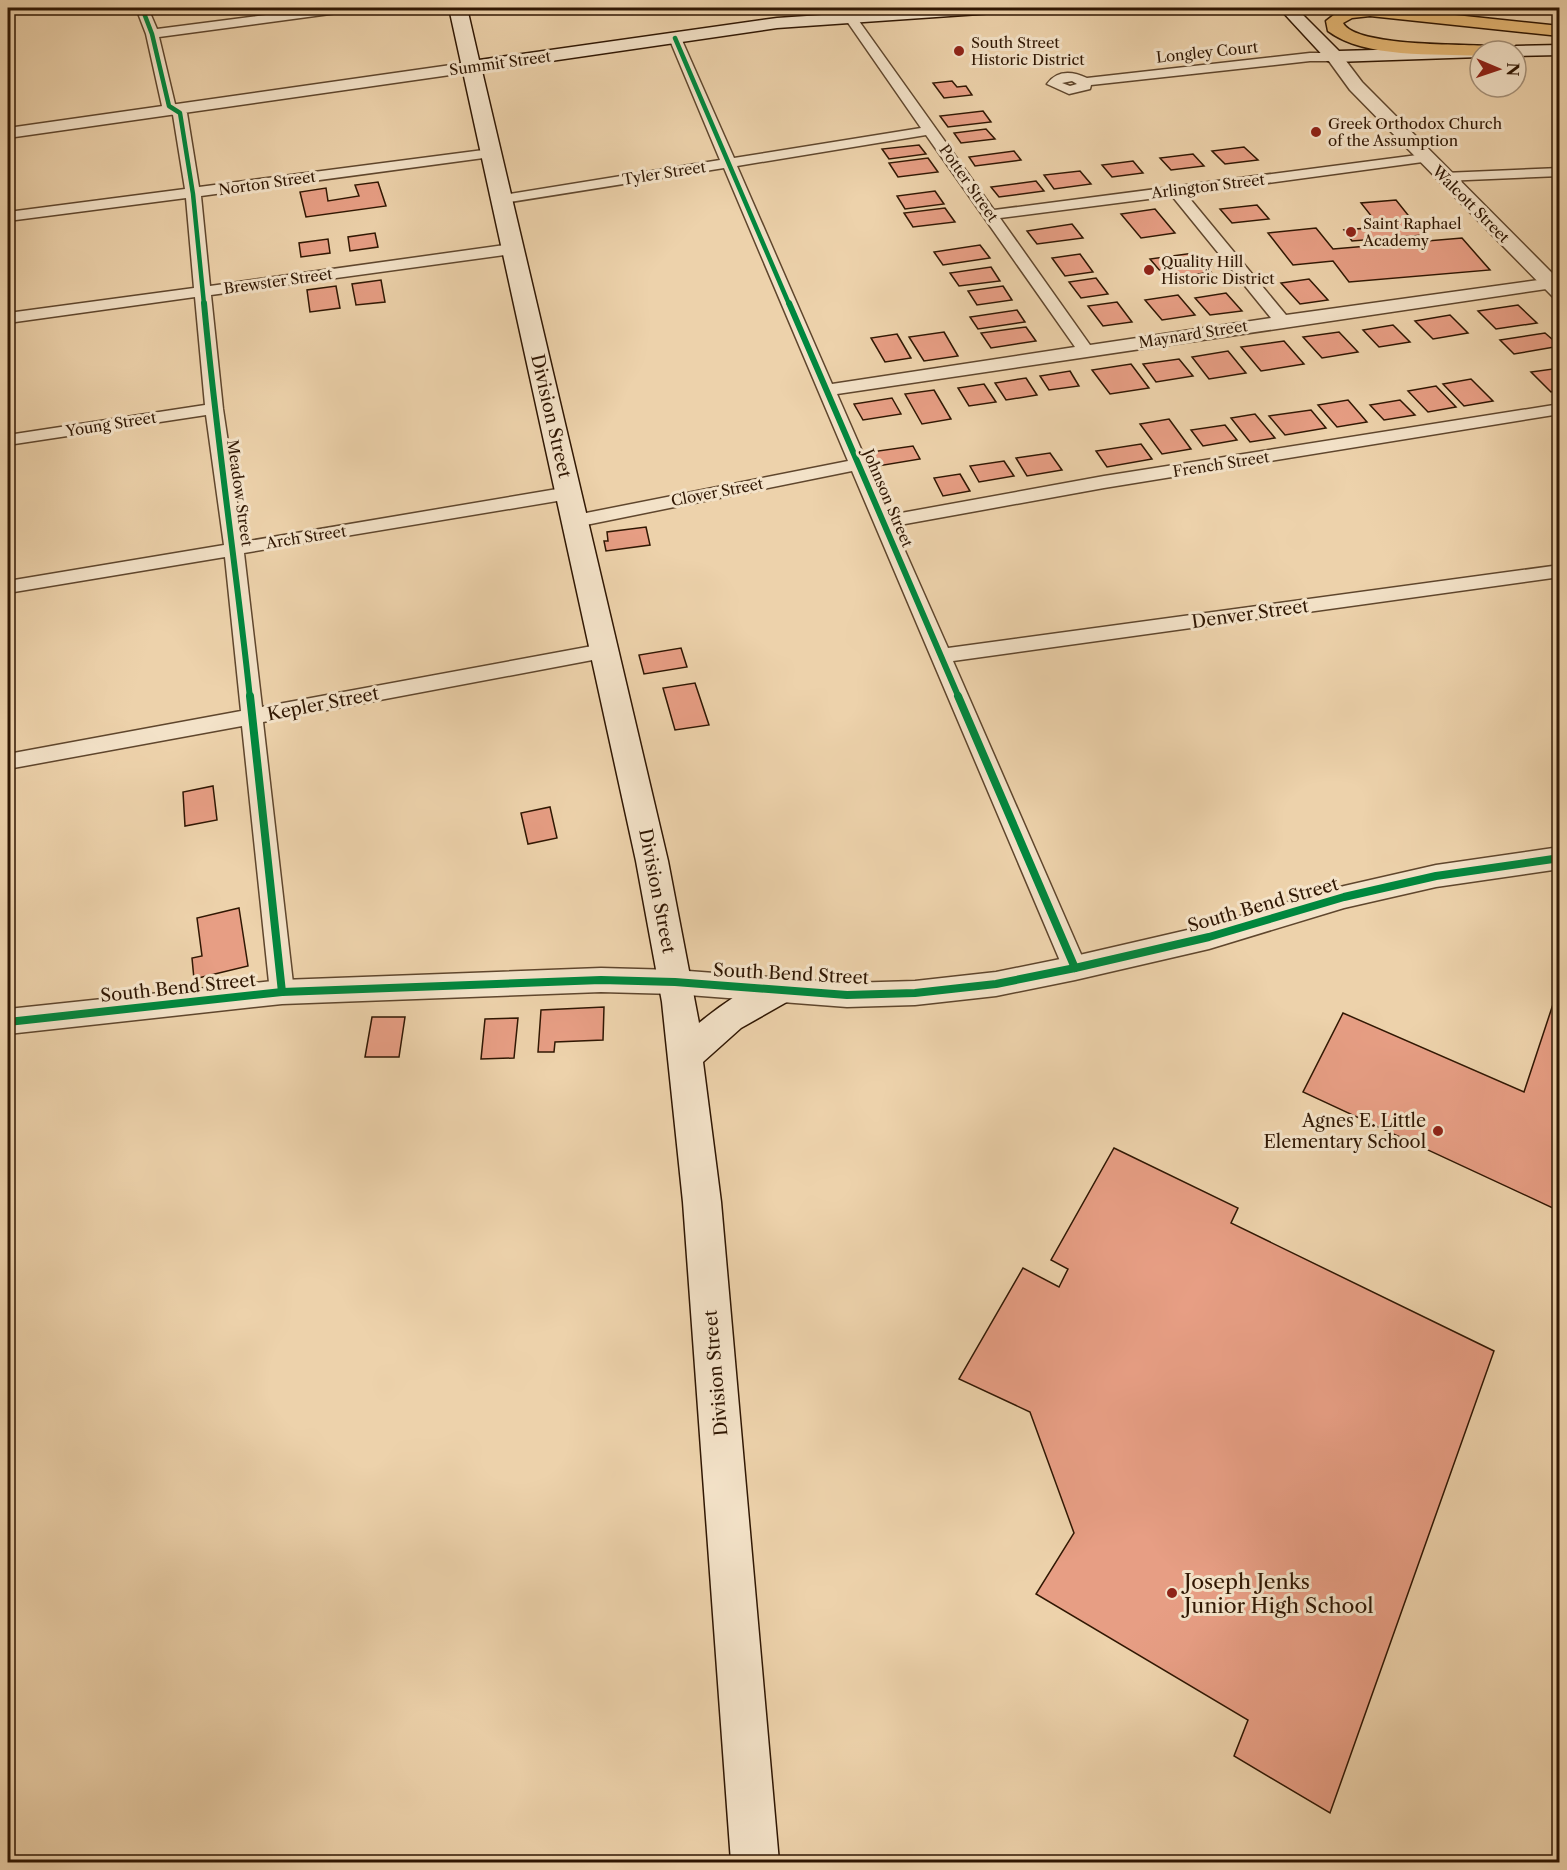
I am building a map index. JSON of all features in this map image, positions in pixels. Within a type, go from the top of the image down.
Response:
[{"type":"highway","points":[[1345,8],[1560,31]]},
{"type":"highway","points":[[1475,8],[1560,18]]},
{"type":"highway","points":[[1377,11],[1342,16],[1335,21],[1334,27],[1345,36],[1368,43],[1468,49]]},
{"type":"main road","name":"Division Street","points":[[458,8],[491,153],[504,199],[512,249],[652,861],[675,982],[702,1202],[755,1863]]},
{"type":"main road","name":"Summit Street","points":[[472,67],[675,38],[774,15],[850,17],[994,8]]},
{"type":"main road","name":"Walcott Street","points":[[1287,8],[1334,57]]},
{"type":"main road","points":[[1528,50],[1556,49]]},
{"type":"main road","points":[[1334,57],[1468,52]]},
{"type":"main road","points":[[685,1058],[711,1030],[741,1010],[780,990]]},
{"type":"street","name":"Meadow Street","points":[[142,8],[152,34],[170,106],[180,113],[193,194],[214,409],[234,549],[282,992]]},
{"type":"street","points":[[152,34],[345,8]]},
{"type":"street","name":"Potter Street","points":[[850,17],[1086,351]]},
{"type":"street","name":"Johnson Street","points":[[675,38],[731,163],[1075,968]]},
{"type":"street","name":"Longley Court","points":[[1084,82],[1310,57],[1334,57]]},
{"type":"street","name":"Walcott Street","points":[[1334,57],[1356,86],[1425,158],[1556,286]]},
{"type":"street","name":"Summit Street","points":[[8,133],[472,67]]},
{"type":"street","name":"Tyler Street","points":[[504,199],[932,130]]},
{"type":"street","name":"Norton Street","points":[[8,217],[491,153]]},
{"type":"street","name":"Arlington Street","points":[[991,215],[1425,158]]},
{"type":"street","points":[[1444,177],[1560,172]]},
{"type":"street","points":[[1175,190],[1282,321]]},
{"type":"street","name":"Brewster Street","points":[[8,318],[512,249]]},
{"type":"street","name":"Maynard Street","points":[[827,390],[1282,321],[1556,286]]},
{"type":"street","name":"Young Street","points":[[8,440],[214,409]]},
{"type":"street","name":"French Street","points":[[884,522],[1104,482],[1560,409]]},
{"type":"street","name":"Clover Street","points":[[576,521],[858,464]]},
{"type":"street","name":"Arch Street","points":[[8,587],[568,493]]},
{"type":"street","name":"Denver Street","points":[[941,656],[1560,571]]},
{"type":"street","name":"Kepler Street","points":[[8,762],[603,651]]},
{"type":"street","name":"South Bend Street","points":[[8,1022],[282,992],[601,980],[675,982],[847,995],[915,993],[996,984],[1075,968],[1209,937],[1344,897],[1425,879],[1560,858]]},
{"type":"building","points":[[952,81],[957,87],[966,86],[972,95],[944,98],[933,83]]},
{"type":"building","points":[[983,111],[991,122],[948,127],[940,116]]},
{"type":"building","points":[[986,129],[995,139],[961,143],[954,133]]},
{"type":"building","points":[[919,145],[926,154],[889,159],[882,149]]},
{"type":"building","points":[[1244,147],[1258,160],[1225,164],[1212,151]]},
{"type":"building","points":[[1014,151],[1021,160],[975,166],[969,157]]},
{"type":"building","points":[[1193,154],[1204,166],[1171,170],[1160,158]]},
{"type":"building","points":[[928,158],[938,172],[898,177],[889,163]]},
{"type":"building","points":[[1133,161],[1143,173],[1112,177],[1102,165]]},
{"type":"building","points":[[1080,171],[1091,184],[1054,189],[1044,175]]},
{"type":"building","points":[[1036,181],[1044,191],[999,197],[991,187]]},
{"type":"building","points":[[378,182],[386,206],[306,217],[300,192],[326,188],[328,201],[359,196],[355,185]]},
{"type":"building","points":[[935,191],[944,204],[905,209],[897,196]]},
{"type":"building","points":[[1396,200],[1424,235],[1352,241],[1344,230],[1380,227],[1361,203]]},
{"type":"building","points":[[1257,205],[1269,219],[1232,223],[1220,209]]},
{"type":"building","points":[[945,208],[955,222],[913,227],[904,213]]},
{"type":"building","points":[[1155,209],[1175,233],[1141,238],[1121,214]]},
{"type":"building","points":[[1072,224],[1083,238],[1037,244],[1027,231]]},
{"type":"building","points":[[1316,228],[1333,249],[1462,238],[1490,270],[1349,282],[1333,261],[1293,265],[1268,233]]},
{"type":"building","points":[[375,233],[378,247],[350,251],[348,237]]},
{"type":"building","points":[[328,239],[330,253],[301,257],[299,243]]},
{"type":"building","points":[[980,245],[990,258],[943,265],[934,252]]},
{"type":"building","points":[[1194,253],[1211,272],[1167,279],[1150,259]]},
{"type":"building","points":[[1080,254],[1093,272],[1065,276],[1052,258]]},
{"type":"building","points":[[991,267],[1000,281],[959,286],[950,273]]},
{"type":"building","points":[[1096,278],[1108,294],[1081,298],[1069,282]]},
{"type":"building","points":[[1309,279],[1328,300],[1300,304],[1281,283]]},
{"type":"building","points":[[381,280],[385,302],[356,305],[352,284]]},
{"type":"building","points":[[336,286],[340,308],[310,312],[307,290]]},
{"type":"building","points":[[1003,286],[1012,300],[977,305],[968,291]]},
{"type":"building","points":[[1226,293],[1242,311],[1210,315],[1195,298]]},
{"type":"building","points":[[1178,295],[1195,315],[1162,320],[1145,300]]},
{"type":"building","points":[[1117,302],[1132,322],[1103,326],[1088,306]]},
{"type":"building","points":[[1518,305],[1537,323],[1496,329],[1478,311]]},
{"type":"building","points":[[1017,310],[1025,322],[978,329],[970,317]]},
{"type":"building","points":[[1450,315],[1468,333],[1433,339],[1415,321]]},
{"type":"building","points":[[1393,325],[1410,342],[1379,347],[1363,330]]},
{"type":"building","points":[[1026,327],[1036,341],[991,348],[981,333]]},
{"type":"building","points":[[944,332],[958,356],[924,361],[909,337]]},
{"type":"building","points":[[1339,332],[1358,352],[1322,358],[1303,337]]},
{"type":"building","points":[[1545,333],[1560,346],[1514,354],[1500,340]]},
{"type":"building","points":[[897,334],[911,358],[885,362],[871,338]]},
{"type":"building","points":[[1284,341],[1304,364],[1261,371],[1241,347]]},
{"type":"building","points":[[1228,351],[1246,373],[1209,379],[1192,357]]},
{"type":"building","points":[[1179,359],[1193,376],[1156,382],[1143,364]]},
{"type":"building","points":[[1131,364],[1149,388],[1110,394],[1092,370]]},
{"type":"building","points":[[1560,368],[1560,390],[1551,392],[1531,372]]},
{"type":"building","points":[[1070,371],[1079,386],[1049,390],[1040,376]]},
{"type":"building","points":[[1026,378],[1037,395],[1006,400],[995,383]]},
{"type":"building","points":[[1471,379],[1493,401],[1464,406],[1443,384]]},
{"type":"building","points":[[984,384],[996,402],[969,406],[958,388]]},
{"type":"building","points":[[1436,386],[1456,407],[1428,412],[1408,391]]},
{"type":"building","points":[[934,390],[951,419],[922,424],[905,394]]},
{"type":"building","points":[[892,398],[901,414],[863,420],[854,404]]},
{"type":"building","points":[[1348,400],[1367,422],[1337,427],[1318,405]]},
{"type":"building","points":[[1400,400],[1415,415],[1384,420],[1370,405]]},
{"type":"building","points":[[1311,410],[1326,428],[1285,435],[1269,416]]},
{"type":"building","points":[[1255,414],[1275,438],[1250,442],[1231,418]]},
{"type":"building","points":[[1169,419],[1191,449],[1162,454],[1140,424]]},
{"type":"building","points":[[1225,425],[1237,440],[1203,446],[1191,430]]},
{"type":"building","points":[[1141,444],[1152,459],[1107,467],[1096,451]]},
{"type":"building","points":[[913,446],[920,459],[878,466],[871,452]]},
{"type":"building","points":[[1050,453],[1062,470],[1027,476],[1016,458]]},
{"type":"building","points":[[1004,461],[1014,476],[979,482],[970,466]]},
{"type":"building","points":[[960,474],[970,491],[943,496],[934,478]]},
{"type":"building","points":[[646,527],[650,545],[606,551],[604,541],[608,541],[607,532]]},
{"type":"building","points":[[681,648],[687,667],[644,674],[639,655]]},
{"type":"building","points":[[695,683],[709,725],[675,730],[663,688]]},
{"type":"building","points":[[213,786],[217,820],[185,826],[183,792]]},
{"type":"building","points":[[550,807],[557,838],[528,844],[521,813]]},
{"type":"building","points":[[239,908],[248,966],[194,979],[192,958],[202,956],[197,918]]},
{"type":"building","points":[[1560,983],[1560,1217],[1553,1208],[1303,1092],[1343,1013],[1524,1092]]},
{"type":"building","points":[[604,1007],[603,1040],[555,1042],[554,1052],[538,1052],[541,1010]]},
{"type":"building","points":[[372,1017],[405,1017],[399,1057],[365,1057]]},
{"type":"building","points":[[518,1018],[514,1058],[481,1059],[485,1019]]},
{"type":"building","points":[[1114,1148],[1238,1208],[1231,1223],[1494,1351],[1330,1813],[1234,1756],[1248,1720],[1036,1594],[1074,1533],[1030,1412],[959,1379],[1023,1268],[1059,1287],[1068,1269],[1051,1260]]},
{"type":"cycle path","points":[[142,8],[152,34],[169,106],[180,113],[193,194],[214,409],[234,549],[282,992]]},
{"type":"cycle path","points":[[675,38],[1075,968]]},
{"type":"cycle path","points":[[8,1022],[282,992],[601,980],[675,982],[847,995],[915,993],[996,984],[1075,968],[1209,937],[1344,897],[1436,876],[1560,858]]},
{"type":"place","name":"South Street Historic District","points":[[959,51]]},
{"type":"place","name":"Greek Orthodox Church of the Assumption","points":[[1316,132]]},
{"type":"place","name":"Saint Raphael Academy","points":[[1351,232]]},
{"type":"place","name":"Quality Hill Historic District","points":[[1149,270]]},
{"type":"place","name":"Agnes E. Little Elementary School","points":[[1438,1131]]},
{"type":"place","name":"Joseph Jenks Junior High School","points":[[1172,1593]]}]
